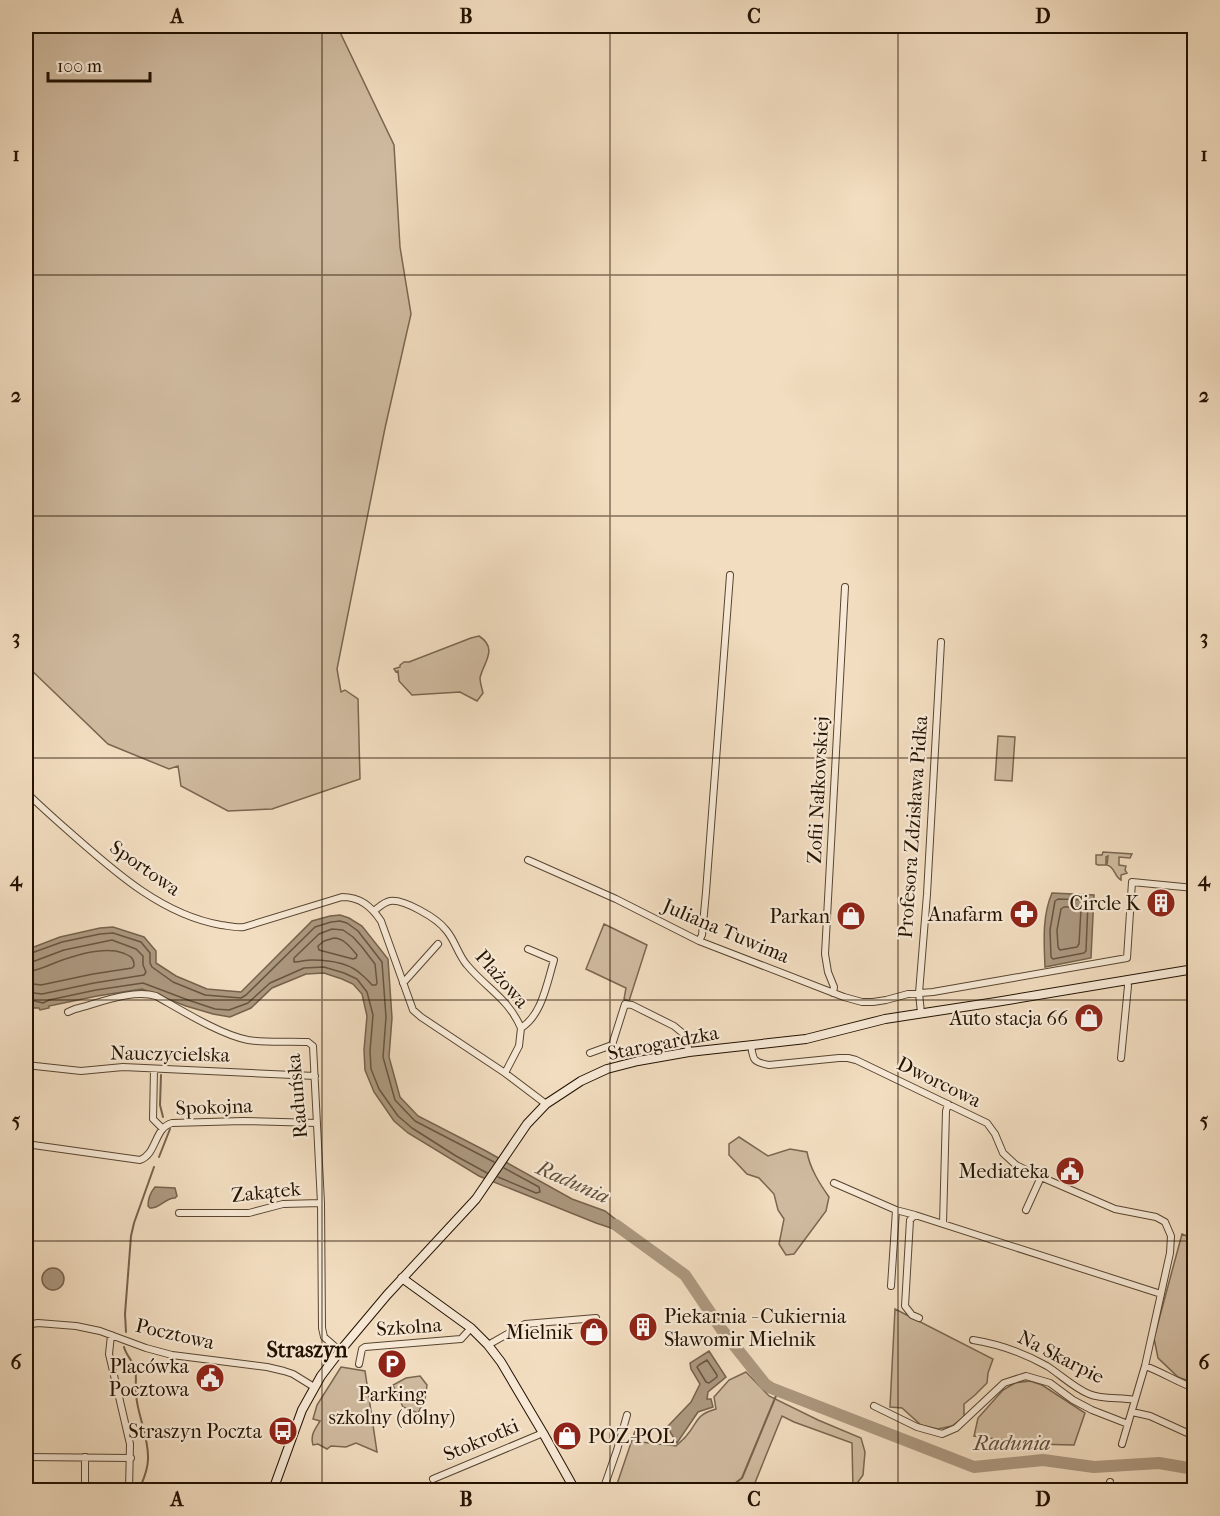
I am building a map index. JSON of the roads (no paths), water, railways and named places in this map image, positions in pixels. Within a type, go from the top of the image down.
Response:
[{"type":"main road","name":"Starogardzka","points":[[273,1491],[299,1418],[314,1387],[340,1351],[402,1278],[469,1207],[527,1124],[546,1104],[574,1085],[606,1069],[638,1061],[689,1052],[806,1039],[885,1019],[1194,969]]},
{"type":"main road","points":[[402,1278],[471,1328],[488,1345],[501,1362],[543,1432],[575,1491]]},
{"type":"street","points":[[699,941],[702,935],[730,575]]},
{"type":"street","name":"Zofii Nałkowskiej","points":[[832,993],[834,987],[828,972],[825,954],[845,587]]},
{"type":"street","name":"Profesora Zdzisława Pidka","points":[[921,1013],[919,993],[941,642]]},
{"type":"street","name":"Sportowa","points":[[26,792],[93,852],[139,889],[177,910],[206,922],[244,927],[342,897],[354,898],[374,911]]},
{"type":"street","name":"Juliana Tuwima","points":[[528,860],[616,899],[699,941],[832,993],[867,1002],[886,1000],[908,993],[933,992],[1127,958],[1132,882],[1194,888]]},
{"type":"street","name":"Plażowa","points":[[374,911],[386,902],[394,901],[430,916],[441,924],[447,930],[468,967],[506,1003],[521,1028]]},
{"type":"street","points":[[374,911],[381,921],[413,1010],[506,1073],[546,1104]]},
{"type":"street","points":[[403,983],[438,944]]},
{"type":"street","points":[[506,1073],[519,1046],[521,1028],[531,1020],[541,1002],[554,960],[528,949]]},
{"type":"street","points":[[1121,1058],[1127,980]]},
{"type":"street","name":"Raduńska","points":[[71,1010],[132,994],[150,994],[215,1028],[238,1037],[250,1040],[308,1042],[313,1046],[321,1203],[322,1328],[324,1337],[340,1351]]},
{"type":"street","points":[[590,1053],[612,1046],[625,1004],[632,1005],[674,1026],[685,1035],[689,1052]]},
{"type":"street","name":"Dworcowa","points":[[751,1045],[753,1058],[758,1063],[769,1065],[838,1058],[856,1060],[987,1124],[995,1134],[1003,1153],[1016,1165],[1115,1209],[1156,1217],[1165,1222],[1172,1236],[1171,1244],[1145,1366],[1122,1444]]},
{"type":"street","name":"Nauczycielska","points":[[26,1065],[81,1071],[123,1067],[315,1076]]},
{"type":"street","points":[[154,1069],[153,1119],[162,1128]]},
{"type":"street","points":[[943,1224],[948,1104]]},
{"type":"street","name":"Spokojna","points":[[26,1144],[140,1160],[148,1156],[162,1128],[172,1123],[243,1121],[317,1123]]},
{"type":"street","points":[[1026,1210],[1041,1177]]},
{"type":"street","points":[[834,1183],[896,1210],[1161,1294]]},
{"type":"street","name":"Zakątek","points":[[179,1213],[249,1213],[283,1204],[321,1203]]},
{"type":"street","points":[[891,1286],[896,1210]]},
{"type":"street","points":[[915,1215],[910,1220],[905,1306],[919,1318]]},
{"type":"street","points":[[488,1345],[525,1324],[596,1318]]},
{"type":"street","name":"Pocztowa","points":[[26,1324],[64,1324],[100,1331],[172,1355],[267,1367],[293,1374],[314,1387]]},
{"type":"street","name":"Szkolna","points":[[359,1365],[362,1349],[365,1347],[460,1339],[471,1328]]},
{"type":"street","points":[[111,1335],[110,1354],[130,1444],[129,1491]]},
{"type":"street","name":"Na Skarpie","points":[[973,1340],[988,1342],[1027,1356],[1047,1366],[1093,1396],[1135,1400]]},
{"type":"street","points":[[1145,1366],[1194,1388]]},
{"type":"street","points":[[874,1406],[917,1427],[942,1434],[956,1428],[1004,1383],[1026,1376],[1050,1383],[1073,1400],[1092,1410],[1128,1424]]},
{"type":"street","points":[[1132,1412],[1150,1416],[1194,1436]]},
{"type":"street","points":[[603,1491],[627,1415]]},
{"type":"street","name":"Stokrotki","points":[[433,1479],[543,1432]]},
{"type":"street","points":[[26,1457],[131,1458]]},
{"type":"street","points":[[85,1457],[85,1491]]},
{"type":"street","points":[[1107,1491],[1110,1482]]},
{"type":"water","points":[[1052,893],[1094,895],[1091,958],[1045,967],[1045,920]]},
{"type":"water","points":[[340,915],[362,926],[388,959],[392,1018],[389,1057],[400,1097],[418,1116],[572,1199],[605,1211],[638,1237],[596,1223],[479,1176],[408,1133],[394,1121],[374,1092],[365,1070],[367,1016],[362,994],[353,984],[342,979],[324,973],[306,974],[272,988],[251,1008],[230,1017],[186,1006],[142,989],[97,996],[40,1010],[26,1006],[28,976],[26,974],[26,950],[60,937],[113,927],[144,937],[156,951],[156,963],[176,976],[207,989],[241,992],[312,921]]},
{"type":"water","points":[[155,1187],[175,1188],[177,1196],[150,1208],[149,1198]]},
{"type":"water","points":[[53,1268],[63,1275],[64,1279],[57,1289],[53,1290],[43,1283],[42,1279],[49,1269]]},
{"type":"water","points":[[709,1351],[726,1377],[708,1392],[707,1399],[711,1399],[713,1407],[698,1412],[677,1443],[667,1427],[691,1402],[700,1384],[690,1363]]},
{"type":"waterway","points":[[161,1075],[160,1105],[163,1117]]},
{"type":"waterway","points":[[159,1157],[170,1129]]},
{"type":"waterway","points":[[126,1332],[125,1314],[131,1236],[154,1167]]},
{"type":"waterway","name":"Radunia","points":[[616,1225],[685,1275],[722,1330],[765,1384],[771,1388],[974,1467],[1043,1460],[1094,1467],[1159,1463],[1194,1469]]},
{"type":"waterway","points":[[124,1347],[135,1368],[137,1403],[148,1451],[147,1468],[139,1490]]},
{"type":"waterway","points":[[699,1490],[729,1488],[742,1478],[778,1391]]},
{"type":"place","name":"Circle K","points":[[1161,903]]},
{"type":"place","name":"Anafarm","points":[[1024,914]]},
{"type":"place","name":"Parkan","points":[[851,916]]},
{"type":"place","name":"Auto stacja 66","points":[[1089,1018]]},
{"type":"place","name":"Mediateka","points":[[1070,1171]]},
{"type":"place","name":"Piekarnia - Cukiernia Sławomir Mielnik","points":[[643,1327]]},
{"type":"place","name":"Mielnik","points":[[594,1332]]},
{"type":"place","name":"Parking szkolny (dolny)","points":[[392,1364]]},
{"type":"place","name":"Placówka Pocztowa","points":[[210,1378]]},
{"type":"place","name":"Straszyn Poczta","points":[[283,1431]]},
{"type":"place","name":"POZ-POL","points":[[567,1436]]},
{"type":"district","name":"Straszyn","points":[[307,1350]]}]
